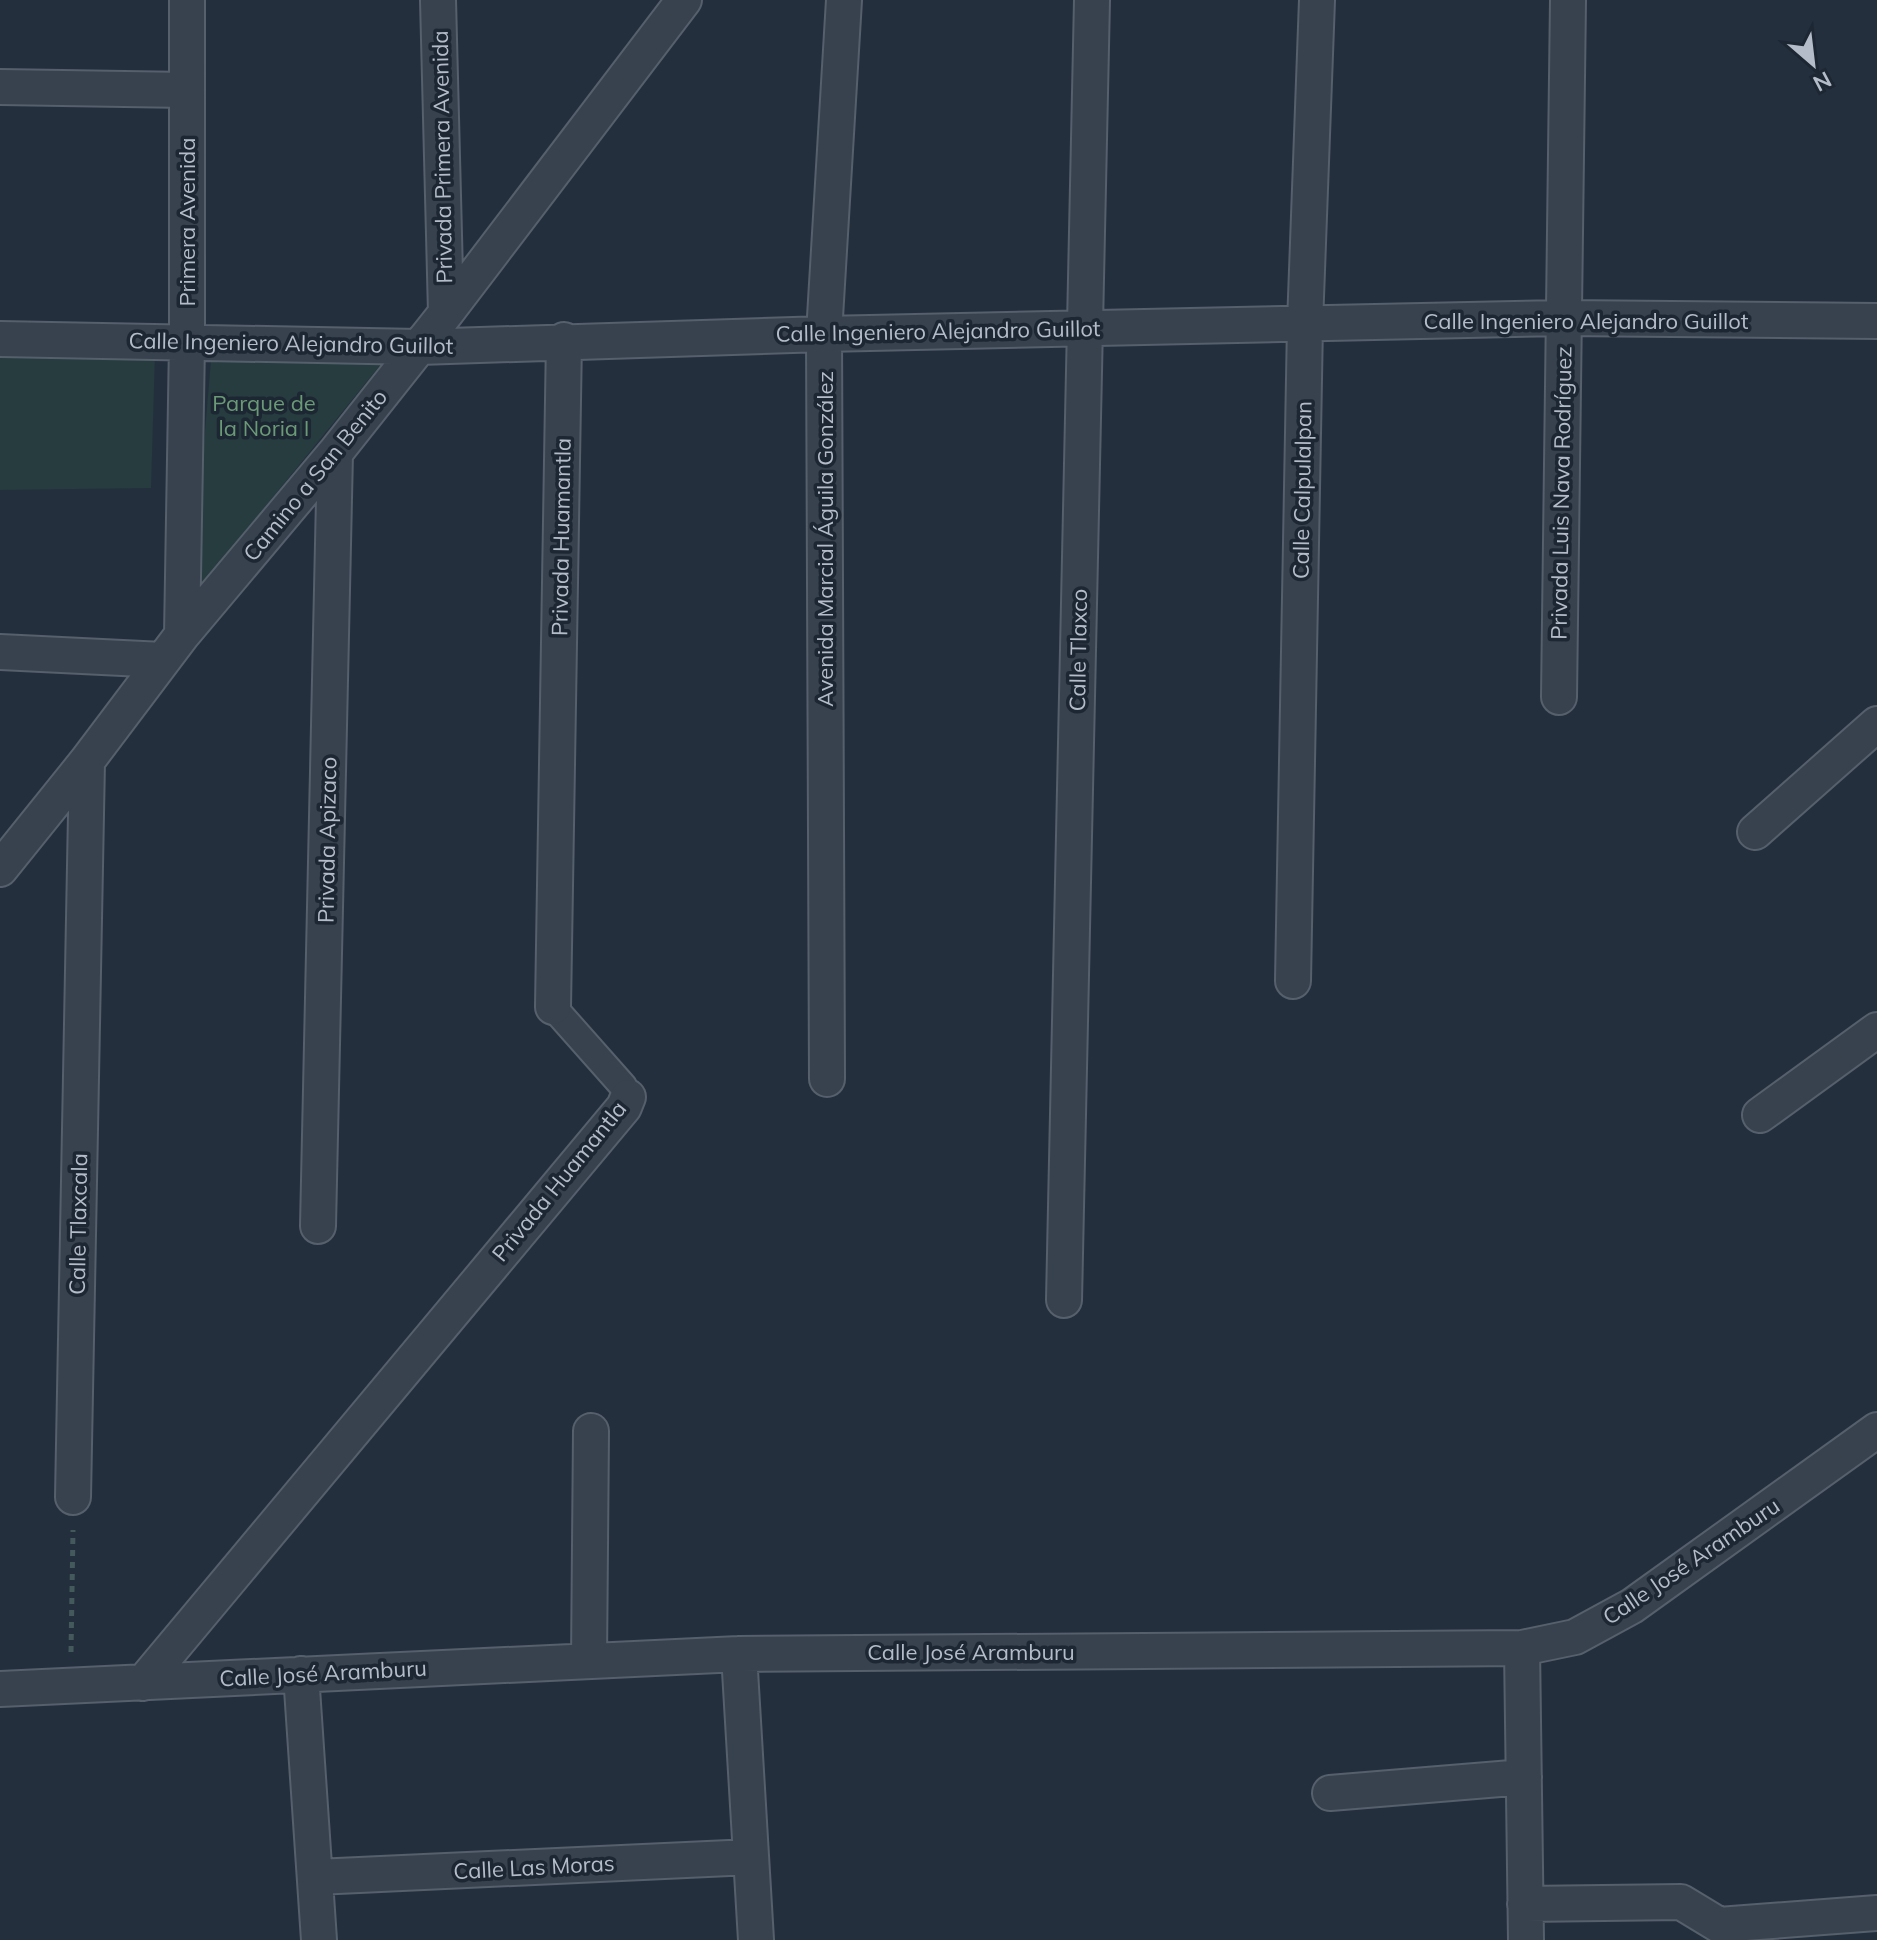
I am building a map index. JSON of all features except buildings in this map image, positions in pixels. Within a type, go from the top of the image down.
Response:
[{"type":"street","name":"Primera Avenida","points":[[172,648],[187,343],[187,0]]},
{"type":"street","name":"Privada Primera Avenida","points":[[438,0],[446,313]]},
{"type":"street","name":"Camino a San Benito","points":[[0,869],[172,648],[335,453],[446,313],[684,0]]},
{"type":"street","name":"Avenida Marcial Águila González","points":[[827,1079],[824,334],[844,0]]},
{"type":"street","name":"Calle Tlaxco","points":[[1064,1300],[1092,0]]},
{"type":"street","name":"Calle Calpulalpan","points":[[1293,981],[1305,324],[1317,0]]},
{"type":"street","name":"Privada Luis Nava Rodríguez","points":[[1559,697],[1568,0]]},
{"type":"street","points":[[0,87],[187,90]]},
{"type":"street","name":"Calle Ingeniero Alejandro Guillot","points":[[0,339],[419,347],[564,340],[1564,318],[1877,321]]},
{"type":"street","name":"Privada Huamantla","points":[[143,1683],[624,1107],[628,1097],[623,1086],[553,1007],[564,340]]},
{"type":"street","name":"Privada Apizaco","points":[[318,1226],[335,453]]},
{"type":"street","points":[[0,652],[172,648]]},
{"type":"street","points":[[1755,832],[1877,724]]},
{"type":"street","name":"Calle Tlaxcala","points":[[73,1497],[87,761]]},
{"type":"street","points":[[1760,1115],[1877,1030]]},
{"type":"street","name":"Calle José Aramburu","points":[[0,1689],[739,1654],[1522,1648],[1575,1637],[1632,1606],[1877,1430]]},
{"type":"street","points":[[589,1661],[591,1431]]},
{"type":"street","points":[[1522,1648],[1526,1940]]},
{"type":"street","points":[[739,1654],[756,1940]]},
{"type":"street","points":[[301,1674],[319,1940]]},
{"type":"street","points":[[1330,1793],[1524,1777]]},
{"type":"street","name":"Calle Las Moras","points":[[316,1877],[751,1857]]},
{"type":"street","points":[[1525,1904],[1681,1902],[1719,1925],[1877,1913]]},
{"type":"path","points":[[71,1686],[73,1497]]},
{"type":"green space","points":[[0,353],[155,353],[151,488],[0,490]]},
{"type":"green space","name":"Parque de la Noria I","points":[[386,358],[191,598],[211,360]]}]
